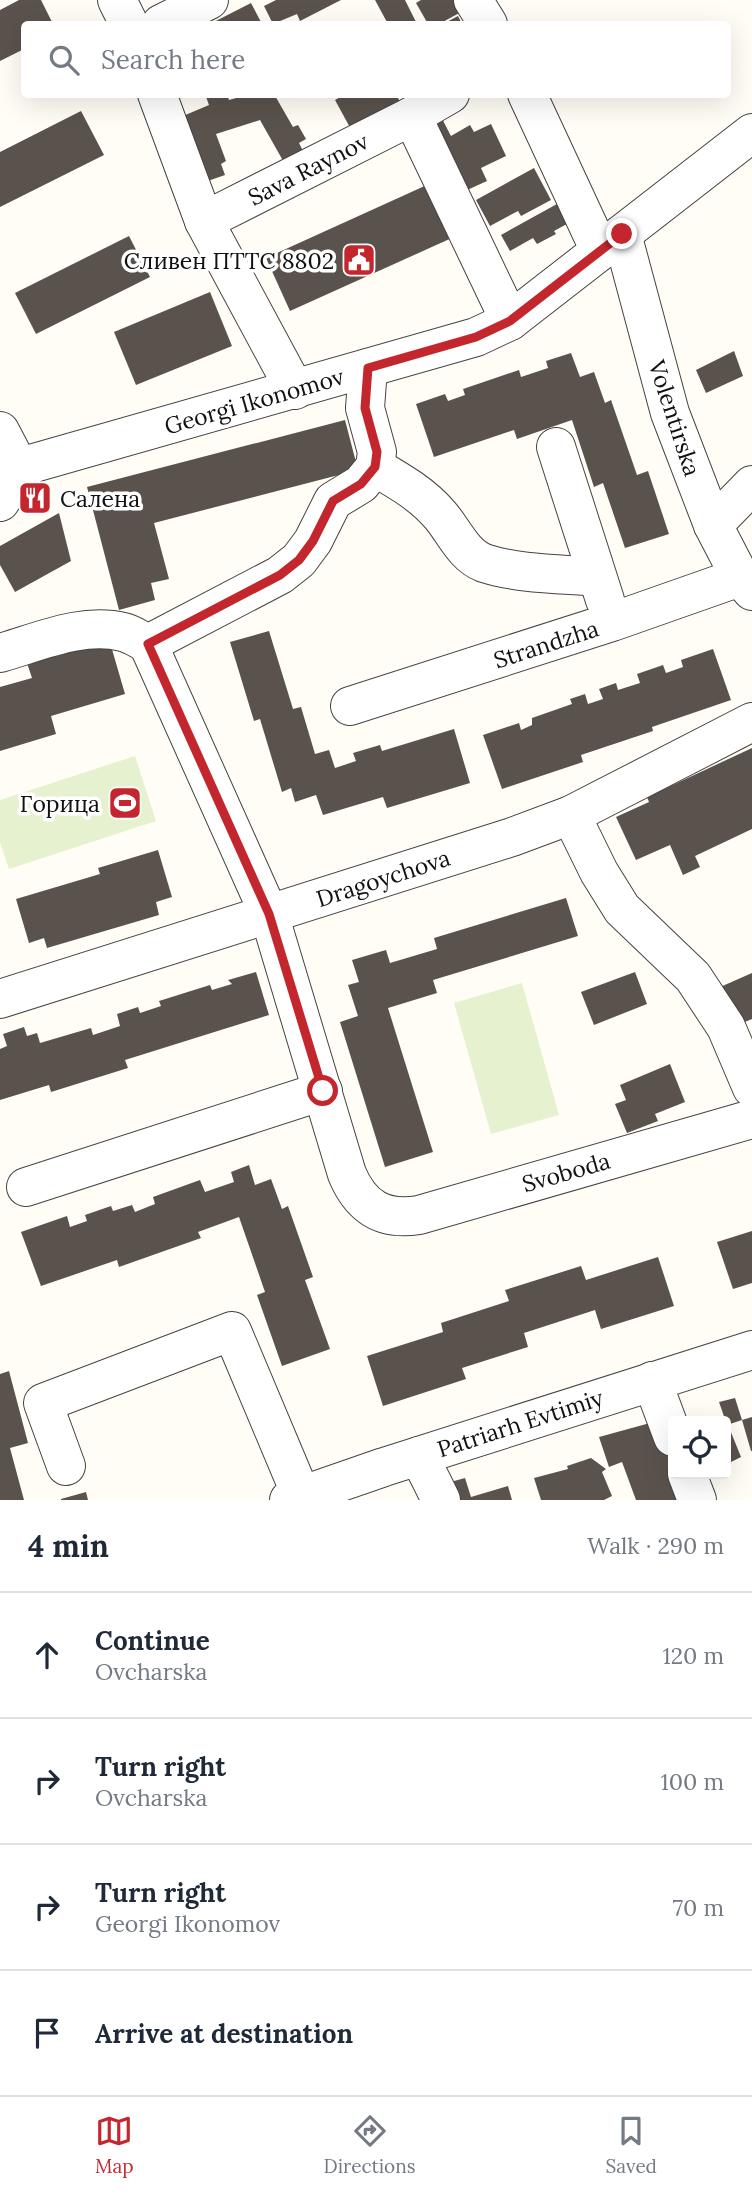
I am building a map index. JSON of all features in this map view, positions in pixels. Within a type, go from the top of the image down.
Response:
[{"type":"street","points":[[117,0],[128,21]]},
{"type":"street","points":[[167,21],[209,0]]},
{"type":"street","points":[[473,0],[486,21]]},
{"type":"street","points":[[158,98],[204,221],[295,390]]},
{"type":"street","name":"Sava Raynov","points":[[204,221],[443,98]]},
{"type":"street","name":"Volentirska","points":[[529,98],[611,243],[670,413],[713,525],[746,584]]},
{"type":"street","points":[[412,116],[510,321]]},
{"type":"street","name":"Georgi Ikonomov","points":[[11,486],[34,463],[476,337],[510,321],[752,134]]},
{"type":"street","points":[[148,644],[280,575],[299,560],[313,541],[333,501],[361,484],[375,467],[377,452],[365,408],[368,368]]},
{"type":"street","points":[[0,431],[11,486]]},
{"type":"street","points":[[556,447],[612,622]]},
{"type":"street","points":[[375,467],[415,491],[441,515],[462,546],[482,562],[597,577]]},
{"type":"street","points":[[713,525],[752,485]]},
{"type":"street","name":"Strandzha","points":[[350,706],[612,622],[746,584]]},
{"type":"street","points":[[0,653],[70,632],[95,628],[125,632],[148,644],[269,914],[323,1091],[26,1187]]},
{"type":"street","name":"Dragoychova","points":[[0,999],[512,837],[571,815],[752,722]]},
{"type":"street","points":[[571,815],[599,872],[622,909],[693,977],[726,1027],[752,1088]]},
{"type":"street","name":"Svoboda","points":[[323,1091],[354,1189],[365,1202],[379,1212],[392,1216],[419,1215],[752,1119]]},
{"type":"street","points":[[66,1466],[43,1403],[232,1331],[295,1498]]},
{"type":"street","name":"Patriarh Evtimiy","points":[[295,1498],[396,1474],[652,1381],[752,1350]]},
{"type":"street","points":[[652,1381],[668,1424]]},
{"type":"street","points":[[396,1474],[441,1500]]},
{"type":"street","points":[[689,1479],[697,1500]]},
{"type":"green space","points":[[135,756],[156,821],[9,869],[0,842],[0,800]]},
{"type":"green space","points":[[522,983],[559,1115],[491,1134],[454,1003]]},
{"type":"building","points":[[19,0],[41,0],[52,21],[21,21],[21,50],[0,61],[0,10]]},
{"type":"building","points":[[276,0],[341,0],[300,21],[297,14],[280,21],[272,21],[264,6]]},
{"type":"building","points":[[375,0],[405,0],[416,21],[386,21]]},
{"type":"building","points":[[421,0],[457,0],[463,11],[445,21],[426,21],[416,3]]},
{"type":"building","points":[[251,3],[260,21],[216,21]]},
{"type":"building","points":[[206,98],[276,98],[293,127],[298,125],[306,139],[299,143],[305,155],[286,166],[260,120],[216,134],[226,161],[221,164],[225,175],[202,183],[176,119],[209,105]]},
{"type":"building","points":[[398,98],[402,106],[353,133],[335,100]]},
{"type":"building","points":[[81,111],[104,155],[0,207],[0,152]]},
{"type":"building","points":[[439,113],[451,136],[470,125],[474,132],[491,124],[506,156],[481,168],[487,181],[465,191],[432,146]]},
{"type":"building","points":[[534,168],[551,200],[521,216],[518,211],[490,226],[476,200]]},
{"type":"building","points":[[429,184],[454,237],[290,311],[266,258]]},
{"type":"building","points":[[566,199],[576,219],[537,244],[533,238],[510,251],[501,235]]},
{"type":"building","points":[[129,236],[150,277],[36,334],[15,293]]},
{"type":"building","points":[[210,292],[232,346],[136,385],[114,332]]},
{"type":"building","points":[[734,351],[743,376],[706,393],[696,370]]},
{"type":"building","points":[[571,353],[580,377],[594,372],[605,403],[611,400],[637,475],[648,471],[669,534],[625,548],[603,483],[594,487],[572,420],[517,439],[514,430],[434,457],[416,404],[445,394],[448,401],[465,395],[463,389],[519,370],[521,377],[548,368],[546,361]]},
{"type":"building","points":[[345,420],[358,470],[154,523],[169,579],[151,583],[155,600],[119,610],[87,487]]},
{"type":"building","points":[[59,513],[71,561],[15,592],[0,565],[0,546]]},
{"type":"building","points":[[269,631],[293,709],[301,707],[315,754],[329,750],[335,768],[356,761],[353,753],[380,745],[382,751],[454,729],[470,783],[387,808],[383,797],[323,815],[316,795],[295,802],[291,788],[282,792],[260,719],[254,721],[230,642]]},
{"type":"building","points":[[109,639],[125,694],[51,716],[56,734],[0,751],[0,687],[32,678],[27,663]]},
{"type":"building","points":[[713,649],[731,700],[652,727],[653,731],[581,755],[583,762],[502,789],[483,735],[519,723],[521,730],[532,725],[532,718],[572,704],[570,699],[585,694],[588,704],[603,699],[599,689],[616,683],[618,690],[640,683],[637,674],[663,665],[666,673],[683,667],[681,660]]},
{"type":"building","points":[[752,748],[752,829],[695,856],[700,867],[683,875],[670,845],[636,860],[616,817],[649,802],[647,797]]},
{"type":"building","points":[[158,850],[172,897],[156,902],[159,915],[47,948],[44,938],[29,943],[16,899],[100,874],[98,868]]},
{"type":"building","points":[[566,898],[578,936],[433,980],[437,993],[388,1008],[433,1152],[385,1167],[340,1022],[358,1016],[348,985],[359,982],[352,960],[386,950],[390,963],[437,949],[434,938]]},
{"type":"building","points":[[256,972],[269,1015],[125,1060],[128,1068],[51,1092],[49,1085],[0,1100],[0,1049],[7,1046],[3,1034],[24,1027],[27,1036],[37,1033],[40,1043],[91,1028],[93,1035],[120,1026],[117,1014],[138,1007],[140,1013],[161,1006],[159,1001],[210,985],[212,990],[232,984],[228,980]]},
{"type":"building","points":[[635,972],[647,1004],[594,1025],[581,992]]},
{"type":"building","points":[[752,973],[752,1019],[735,1026],[718,988]]},
{"type":"building","points":[[670,1064],[685,1102],[655,1114],[658,1121],[627,1133],[615,1104],[626,1100],[620,1085]]},
{"type":"building","points":[[249,1165],[255,1185],[271,1179],[282,1209],[288,1206],[313,1277],[305,1280],[330,1349],[282,1366],[257,1295],[265,1292],[239,1217],[198,1232],[201,1238],[119,1267],[117,1260],[41,1286],[21,1232],[67,1216],[70,1227],[87,1221],[85,1215],[111,1206],[113,1211],[132,1205],[135,1212],[155,1204],[153,1197],[200,1180],[205,1192],[234,1182],[231,1172]]},
{"type":"building","points":[[752,1231],[752,1283],[733,1289],[717,1242]]},
{"type":"building","points":[[658,1257],[674,1306],[601,1329],[595,1310],[524,1333],[528,1347],[462,1368],[466,1379],[383,1406],[367,1356],[443,1332],[441,1323],[509,1301],[505,1290],[581,1266],[586,1280]]},
{"type":"building","points":[[9,1371],[28,1443],[10,1448],[24,1500],[0,1500],[0,1374]]},
{"type":"building","points":[[735,1398],[742,1420],[731,1424],[731,1416],[724,1416],[719,1402]]},
{"type":"building","points":[[752,1417],[752,1451],[751,1451],[742,1420]]},
{"type":"building","points":[[650,1423],[664,1442],[668,1453],[668,1479],[677,1479],[685,1500],[636,1500],[622,1462],[609,1467],[599,1437]]},
{"type":"building","points":[[731,1432],[741,1457],[731,1462]]},
{"type":"building","points":[[591,1458],[606,1469],[602,1472],[612,1496],[604,1500],[541,1500],[534,1478],[568,1469],[567,1466]]},
{"type":"building","points":[[465,1478],[471,1497],[508,1486],[512,1500],[443,1500],[436,1486]]},
{"type":"building","points":[[86,1492],[88,1500],[61,1500],[61,1499]]},
{"type":"place","name":"Сливен ПТТС 8802","points":[[359,260]]},
{"type":"place","name":"Салена","points":[[35,498]]},
{"type":"place","name":"Горица","points":[[125,803]]},
{"type":"route","points":[[323,1091],[269,914],[148,644],[280,575],[299,560],[313,541],[333,501],[361,484],[375,467],[377,452],[365,408],[368,368],[476,337],[510,321],[622,234]]}]
